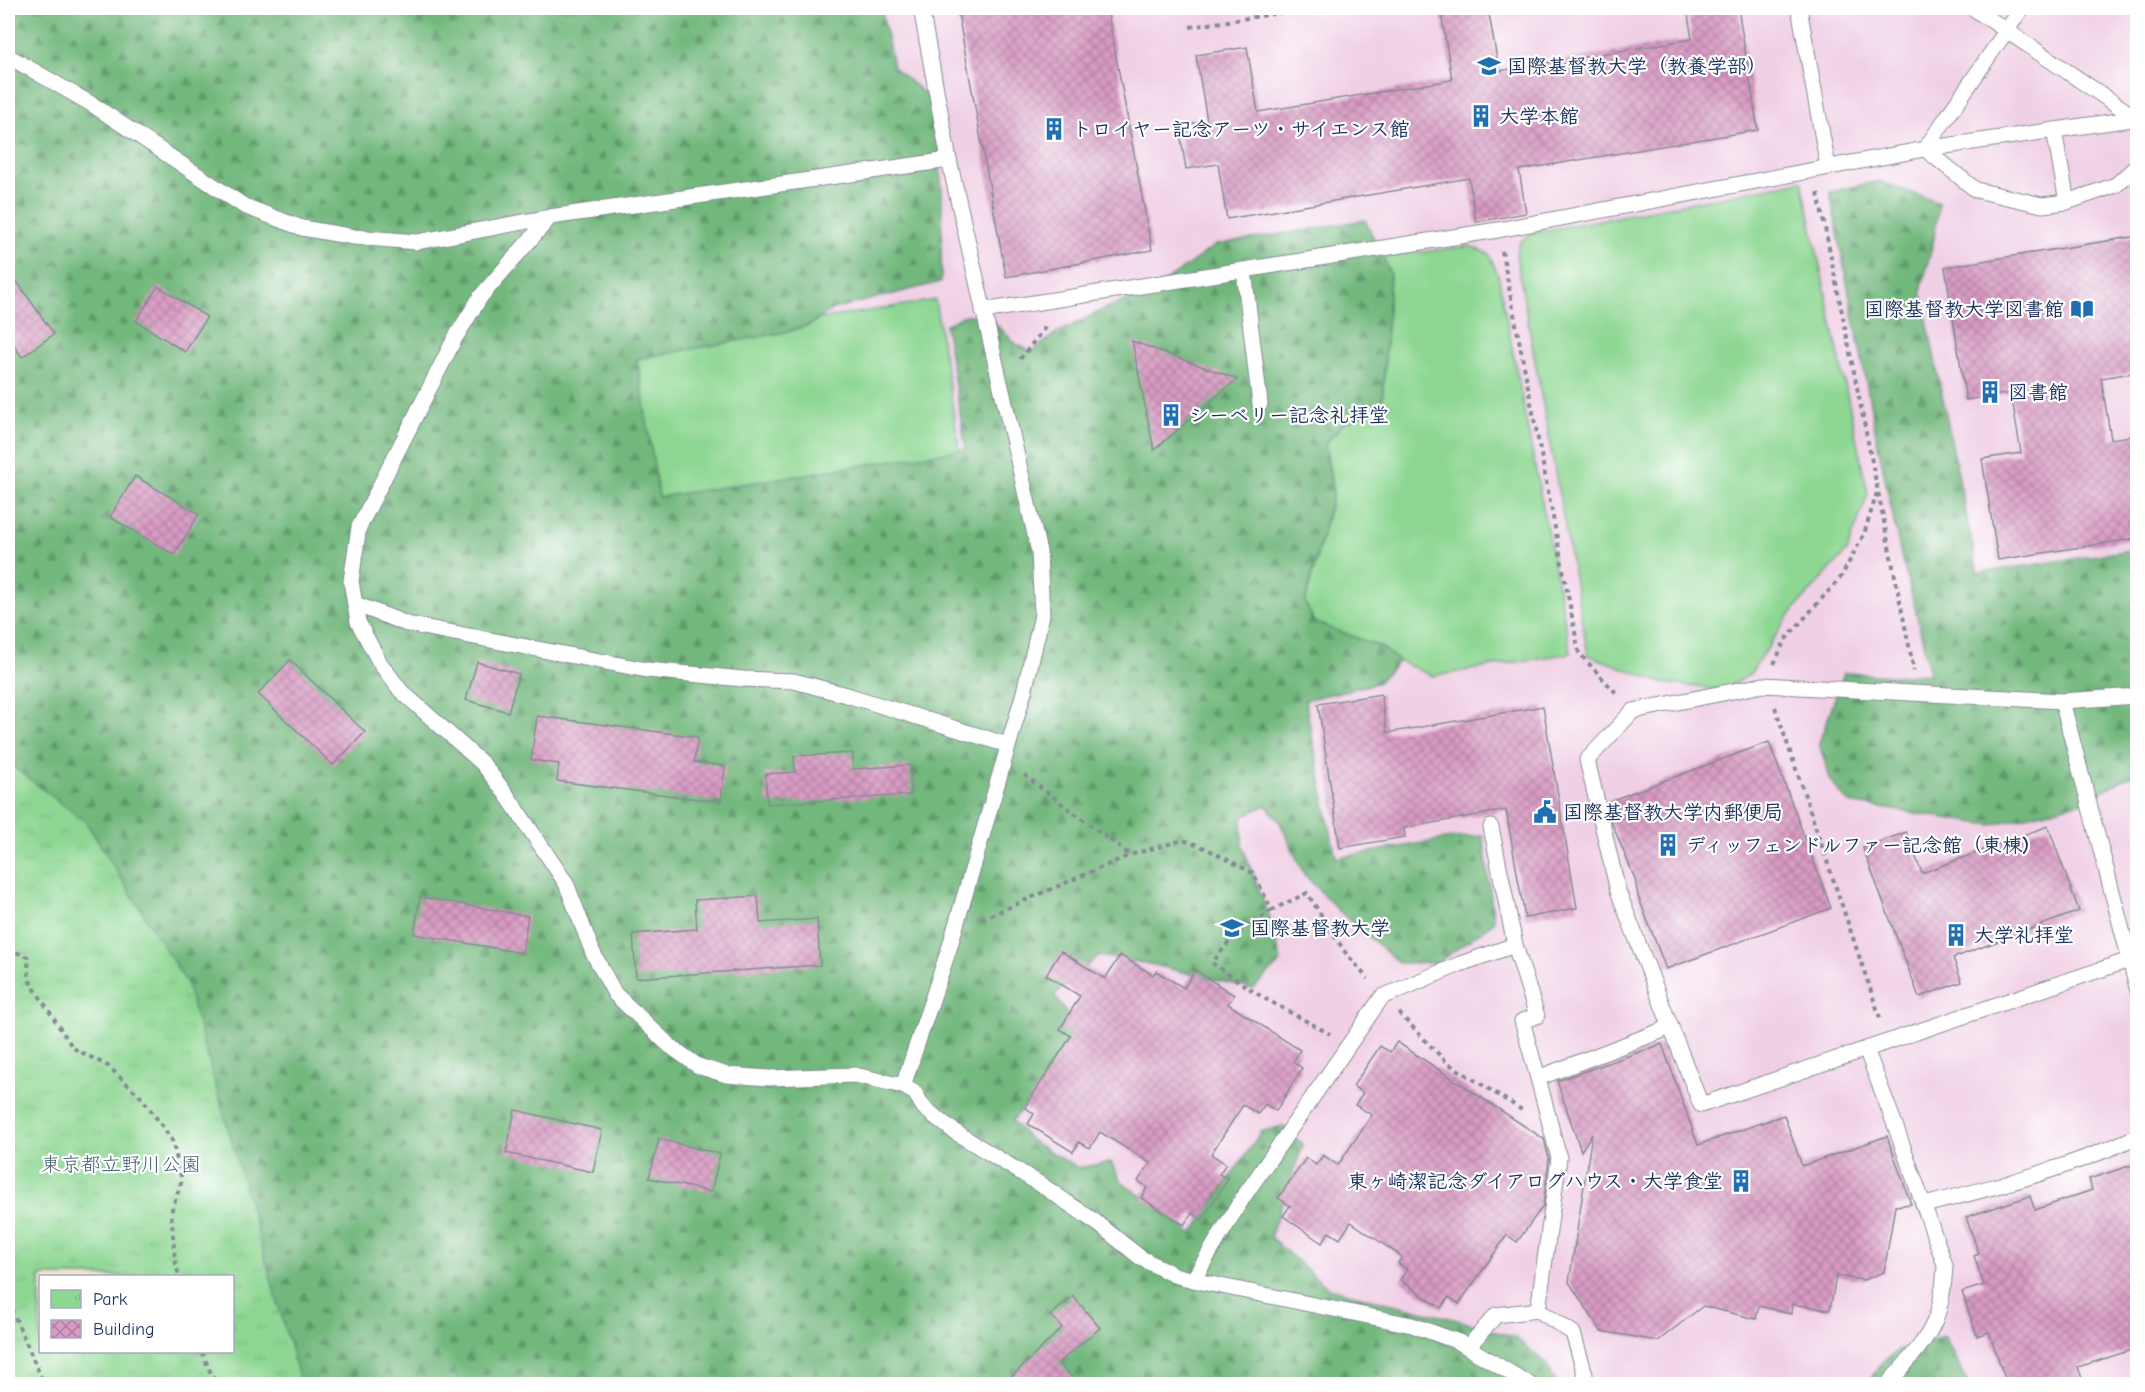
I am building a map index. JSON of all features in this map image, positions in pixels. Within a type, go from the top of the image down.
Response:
[{"type":"lane","points":[[903,1086],[954,931],[1024,692],[1042,615],[1039,552],[949,160],[921,8]]},
{"type":"lane","points":[[1799,8],[1820,168]]},
{"type":"lane","points":[[1973,8],[2137,118]]},
{"type":"lane","points":[[1925,149],[2022,8]]},
{"type":"lane","points":[[8,56],[93,105],[244,206],[302,228],[354,237],[417,242],[550,217],[949,160]]},
{"type":"lane","points":[[983,311],[1498,230],[1925,149],[2137,118]]},
{"type":"lane","points":[[2054,130],[2067,202]]},
{"type":"lane","points":[[1925,149],[1976,190],[2042,205],[2067,202],[2116,185],[2138,165]]},
{"type":"lane","points":[[550,217],[481,296],[455,338],[359,527],[351,581],[358,622],[380,663],[401,691],[483,764],[506,794],[566,883],[593,953],[615,994],[670,1046],[698,1066],[727,1074],[769,1078],[855,1075],[903,1086],[915,1093],[924,1108],[955,1132],[1088,1216],[1141,1258],[1174,1275],[1412,1325],[1459,1342],[1529,1384]]},
{"type":"lane","points":[[1244,271],[1260,404]]},
{"type":"lane","points":[[355,603],[407,624],[647,670],[743,679],[794,681],[850,696],[1006,752]]},
{"type":"lane","points":[[2134,958],[1701,1105],[1618,891],[1587,760],[1633,711],[1765,685],[2062,701],[2138,696]]},
{"type":"lane","points":[[2062,701],[2134,958],[2138,991]]},
{"type":"lane","points":[[1491,827],[1515,945],[1537,1016],[1522,1021],[1559,1158],[1538,1310]]},
{"type":"lane","points":[[1193,1280],[1242,1199],[1382,997],[1460,964],[1515,945]]},
{"type":"lane","points":[[1538,1078],[1671,1027]]},
{"type":"lane","points":[[1866,1050],[1945,1265],[1943,1288],[1934,1322],[1914,1353],[1888,1384]]},
{"type":"lane","points":[[1924,1205],[2024,1180],[2096,1155],[2138,1136]]},
{"type":"lane","points":[[1467,1347],[1496,1315],[1538,1310],[1573,1333],[1585,1374],[1580,1384]]},
{"type":"path","points":[[1190,27],[1312,8]]},
{"type":"path","points":[[1820,168],[1877,492],[1919,695]]},
{"type":"path","points":[[1498,230],[1579,653],[1633,711]]},
{"type":"path","points":[[1018,361],[1053,318]]},
{"type":"path","points":[[1877,492],[1864,534],[1841,576],[1785,640],[1765,685],[1888,1042]]},
{"type":"path","points":[[1006,752],[1130,855]]},
{"type":"path","points":[[954,931],[1130,855],[1183,840],[1205,848],[1253,873],[1272,910]]},
{"type":"path","points":[[1349,1044],[1262,997],[1212,963],[1234,936],[1272,910],[1308,893],[1345,952],[1382,997],[1446,1062],[1551,1126]]},
{"type":"path","points":[[8,949],[28,957],[29,980],[73,1048],[108,1066],[142,1098],[172,1140],[182,1179],[171,1212],[175,1260],[179,1275]]},
{"type":"path","points":[[8,1301],[44,1384]]},
{"type":"path","points":[[202,1353],[212,1376],[219,1384]]},
{"type":"shaded area","name":"国際基督教大学","points":[[8,8],[2137,8],[2137,1384],[876,1384]]},
{"type":"green space","points":[[8,8],[881,8],[893,67],[937,104],[942,197],[941,282],[833,309],[810,325],[786,332],[637,359],[659,497],[966,449],[945,325],[965,315],[986,315],[1016,344],[1032,352],[1055,334],[1111,306],[1152,291],[1216,245],[1365,220],[1390,273],[1382,407],[1344,423],[1325,444],[1333,494],[1305,602],[1314,622],[1381,647],[1399,661],[1377,683],[1305,700],[1336,858],[1452,838],[1483,836],[1494,922],[1437,963],[1399,963],[1338,910],[1304,874],[1280,822],[1266,805],[1242,817],[1242,845],[1271,921],[1281,961],[1253,989],[1150,964],[1098,956],[1054,995],[1074,1024],[1075,1046],[1012,1121],[1031,1141],[1078,1168],[1111,1162],[1121,1181],[1192,1234],[1261,1132],[1283,1126],[1303,1145],[1270,1237],[1328,1288],[1457,1320],[1516,1338],[1546,1364],[1557,1384],[13,1384],[8,1373]]},
{"type":"green space","points":[[1802,181],[1868,494],[1847,551],[1791,613],[1750,674],[1725,690],[1663,683],[1588,655],[1516,255],[1520,242],[1533,233]]},
{"type":"green space","points":[[1879,181],[1939,203],[1934,238],[1921,291],[1978,573],[2137,549],[2137,772],[2082,802],[1991,825],[1849,803],[1831,782],[1819,743],[1844,673],[1892,676],[1930,674],[1902,560],[1878,445],[1830,192]]},
{"type":"green space","points":[[1470,246],[1489,254],[1498,275],[1571,653],[1433,676],[1399,661],[1381,647],[1314,622],[1305,602],[1333,494],[1325,444],[1344,423],[1382,407],[1390,274],[1382,257]]},
{"type":"green space","points":[[935,300],[961,459],[645,511],[619,352]]},
{"type":"green space","name":"東京都立野川公園","points":[[8,763],[86,822],[186,982],[301,1384],[8,1384]]},
{"type":"green space","points":[[1944,1336],[1968,1384],[1867,1384],[1882,1362],[1900,1350]]},
{"type":"building","name":"トロイヤー記念アーツ・サイエンス館","points":[[957,8],[1107,8],[1152,250],[1006,277]]},
{"type":"building","name":"大学本館","points":[[1488,8],[1499,71],[1692,39],[1687,8],[1738,8],[1758,130],[1519,170],[1526,213],[1476,222],[1469,178],[1227,219],[1218,164],[1186,169],[1179,126],[1207,121],[1196,55],[1247,47],[1258,112],[1452,80],[1441,12]]},
{"type":"building","name":"図書館","points":[[2138,236],[2138,372],[2101,378],[2111,439],[2138,435],[2138,538],[1998,560],[1982,459],[2021,453],[2011,393],[1966,400],[1945,267]]},
{"type":"building","points":[[8,269],[54,334],[22,357],[8,337]]},
{"type":"building","points":[[158,286],[207,317],[185,352],[136,321]]},
{"type":"building","name":"シーベリー記念礼拝堂","points":[[1132,341],[1237,379],[1154,450]]},
{"type":"building","points":[[135,476],[199,514],[174,555],[110,517]]},
{"type":"building","points":[[290,660],[365,732],[333,765],[258,694]]},
{"type":"building","points":[[477,662],[519,674],[508,712],[466,700]]},
{"type":"building","points":[[1381,694],[1387,733],[1543,706],[1577,908],[1525,918],[1506,810],[1404,828],[1405,837],[1340,848],[1318,704]]},
{"type":"building","points":[[537,716],[698,737],[694,762],[725,766],[721,802],[557,781],[559,764],[531,760]]},
{"type":"building","name":"ディッフェンドルファー記念館（東棟)","points":[[1769,742],[1831,908],[1666,969],[1638,896],[1635,879],[1611,821],[1607,802]]},
{"type":"building","points":[[853,753],[853,769],[910,765],[911,795],[767,804],[765,774],[795,772],[794,756]]},
{"type":"building","name":"大学礼拝堂","points":[[2048,826],[2079,911],[1953,958],[1962,982],[1919,997],[1863,848],[1906,832],[1922,873]]},
{"type":"building","points":[[758,896],[760,923],[817,919],[820,965],[636,978],[633,934],[697,929],[695,900]]},
{"type":"building","points":[[420,897],[528,916],[522,953],[414,934]]},
{"type":"building","points":[[1061,951],[1105,979],[1120,955],[1153,975],[1156,971],[1184,988],[1195,970],[1234,995],[1228,1004],[1300,1050],[1293,1062],[1302,1068],[1276,1111],[1265,1104],[1258,1114],[1243,1105],[1211,1154],[1226,1164],[1219,1174],[1228,1179],[1202,1220],[1192,1213],[1184,1225],[1141,1198],[1147,1187],[1138,1181],[1150,1163],[1100,1132],[1090,1148],[1079,1142],[1073,1152],[1028,1124],[1034,1114],[1025,1107],[1071,1036],[1060,1029],[1080,996],[1046,975]]},
{"type":"building","points":[[1397,1042],[1544,1139],[1549,1159],[1543,1206],[1517,1242],[1507,1235],[1459,1304],[1449,1297],[1441,1308],[1400,1280],[1407,1270],[1398,1263],[1402,1257],[1351,1222],[1340,1239],[1329,1232],[1322,1243],[1283,1216],[1290,1206],[1278,1198],[1306,1158],[1316,1165],[1323,1155],[1338,1165],[1372,1115],[1355,1105],[1363,1093],[1353,1086],[1380,1046],[1390,1052]]},
{"type":"building","name":"東ヶ崎潔記念ダイアログハウス・大学食堂","points":[[1662,1044],[1698,1145],[1784,1115],[1802,1166],[1887,1136],[1911,1204],[1895,1206],[1884,1272],[1864,1280],[1836,1276],[1830,1310],[1792,1304],[1791,1314],[1759,1306],[1756,1319],[1703,1306],[1658,1341],[1601,1331],[1569,1282],[1592,1134],[1581,1151],[1557,1081]]},
{"type":"building","points":[[515,1110],[602,1130],[593,1172],[506,1153]]},
{"type":"building","points":[[659,1139],[720,1154],[711,1192],[649,1178]]},
{"type":"building","points":[[2138,1163],[2138,1348],[2078,1367],[2084,1384],[2007,1384],[1989,1332],[1977,1336],[1962,1292],[1984,1285],[1974,1256],[1979,1254],[1966,1217],[2030,1196],[2035,1210],[2092,1190],[2089,1179]]},
{"type":"building","points":[[1073,1296],[1100,1328],[1058,1363],[1079,1384],[1004,1384],[1062,1328],[1051,1315]]},
{"type":"place","name":"国際基督教大学（教養学部）","points":[[1489,66]]},
{"type":"place","name":"大学本館","points":[[1481,116]]},
{"type":"place","name":"トロイヤー記念アーツ・サイエンス館","points":[[1054,129]]},
{"type":"place","name":"国際基督教大学図書館","points":[[2082,309]]},
{"type":"place","name":"図書館","points":[[1990,392]]},
{"type":"place","name":"シーベリー記念礼拝堂","points":[[1171,415]]},
{"type":"place","name":"国際基督教大学内郵便局","points":[[1545,812]]},
{"type":"place","name":"ディッフェンドルファー記念館（東棟)","points":[[1668,845]]},
{"type":"place","name":"国際基督教大学","points":[[1232,928]]},
{"type":"place","name":"大学礼拝堂","points":[[1956,935]]},
{"type":"place","name":"東ヶ崎潔記念ダイアログハウス・大学食堂","points":[[1741,1181]]}]
